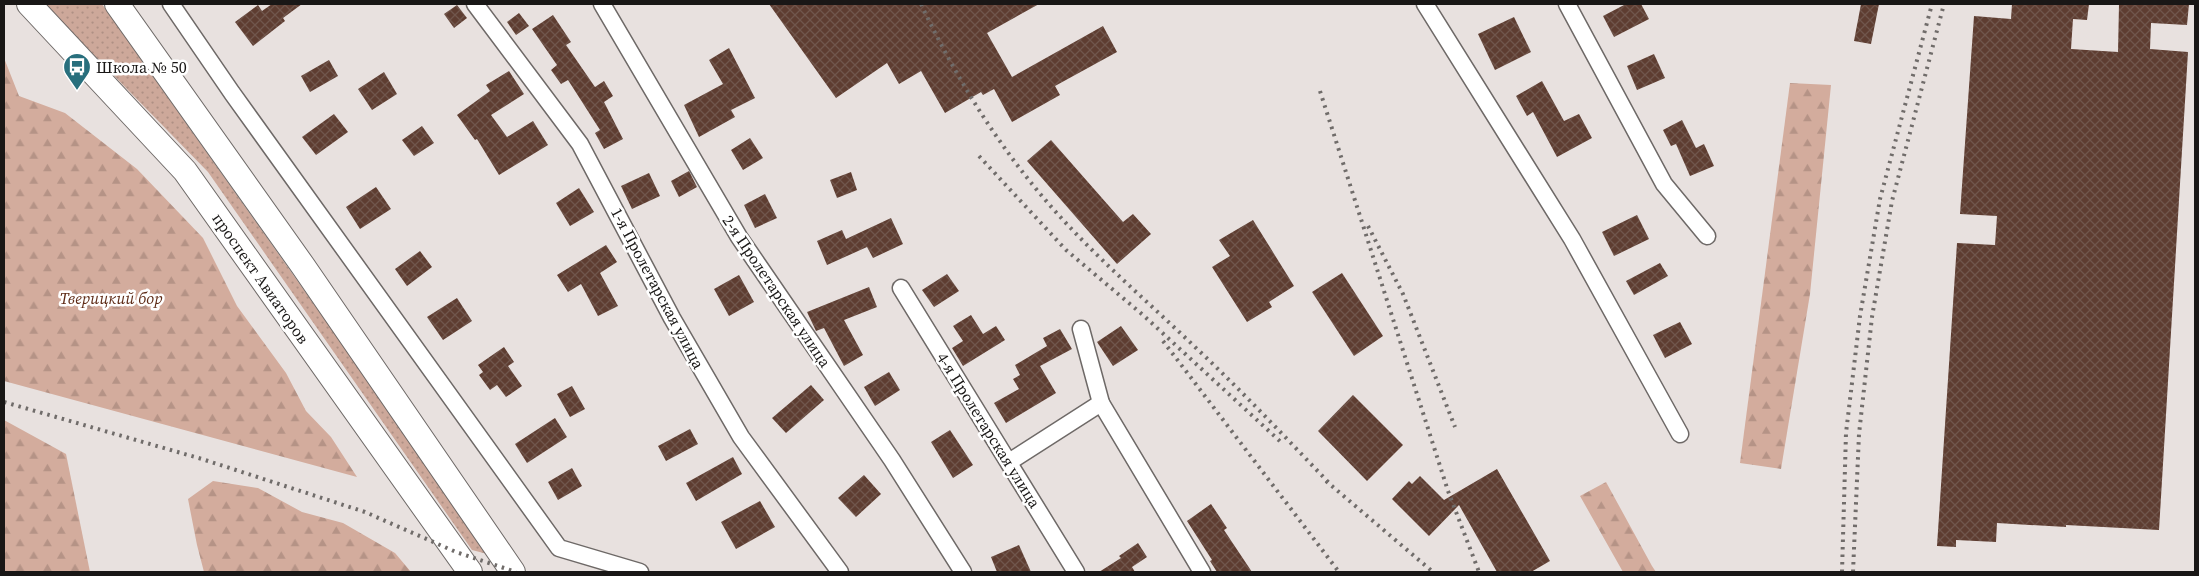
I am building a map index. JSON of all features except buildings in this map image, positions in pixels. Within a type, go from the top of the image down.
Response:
[{"type":"main road","name":"проспект Авиаторов","points":[[29,4],[185,171],[470,572]]},
{"type":"main road","points":[[117,4],[303,266],[513,572]]},
{"type":"street","points":[[171,4],[232,93],[559,548],[640,572]]},
{"type":"street","name":"1-я Пролетарская улица","points":[[475,4],[580,144],[672,318],[741,438],[840,572]]},
{"type":"street","name":"2-я Пролетарская улица","points":[[602,4],[739,237],[892,460],[963,572]]},
{"type":"street","points":[[1425,4],[1572,239],[1680,434]]},
{"type":"street","points":[[1567,4],[1664,184],[1707,236]]},
{"type":"street","name":"4-я Пролетарская улица","points":[[901,288],[1076,572]]},
{"type":"street","points":[[1081,329],[1101,403],[1202,572]]},
{"type":"street","points":[[1009,462],[1101,403]]},
{"type":"shaded area","points":[[44,4],[102,4],[491,555],[472,550],[208,172]]},
{"type":"green space","name":"Тверицкий бор","points":[[4,58],[19,96],[65,113],[137,169],[203,238],[237,306],[286,373],[306,411],[331,437],[357,477],[4,381]]},
{"type":"green space","points":[[1790,83],[1831,85],[1810,294],[1781,469],[1740,463]]},
{"type":"green space","points":[[4,420],[66,454],[90,572],[4,572]]},
{"type":"green space","points":[[213,481],[258,488],[302,512],[343,523],[395,553],[411,572],[204,572],[188,499]]},
{"type":"green space","points":[[1606,482],[1656,572],[1623,572],[1580,496]]},
{"type":"railway","points":[[921,4],[975,104],[1007,151],[1042,196],[1078,236],[1230,381],[1331,485]]},
{"type":"railway","points":[[1842,572],[1846,433],[1860,316],[1880,199],[1932,4]]},
{"type":"railway","points":[[1853,572],[1859,434],[1872,317],[1892,201],[1944,4]]},
{"type":"railway","points":[[1320,91],[1448,491],[1479,572]]},
{"type":"railway","points":[[979,156],[1066,250],[1143,315],[1283,444]]},
{"type":"railway","points":[[1368,226],[1403,294],[1455,427]]},
{"type":"railway","points":[[1163,341],[1339,572]]},
{"type":"railway","points":[[4,402],[202,459],[365,512],[456,552],[516,572]]},
{"type":"railway","points":[[1326,481],[1433,572]]},
{"type":"place","name":"Школа № 50","points":[[77,91]]}]
